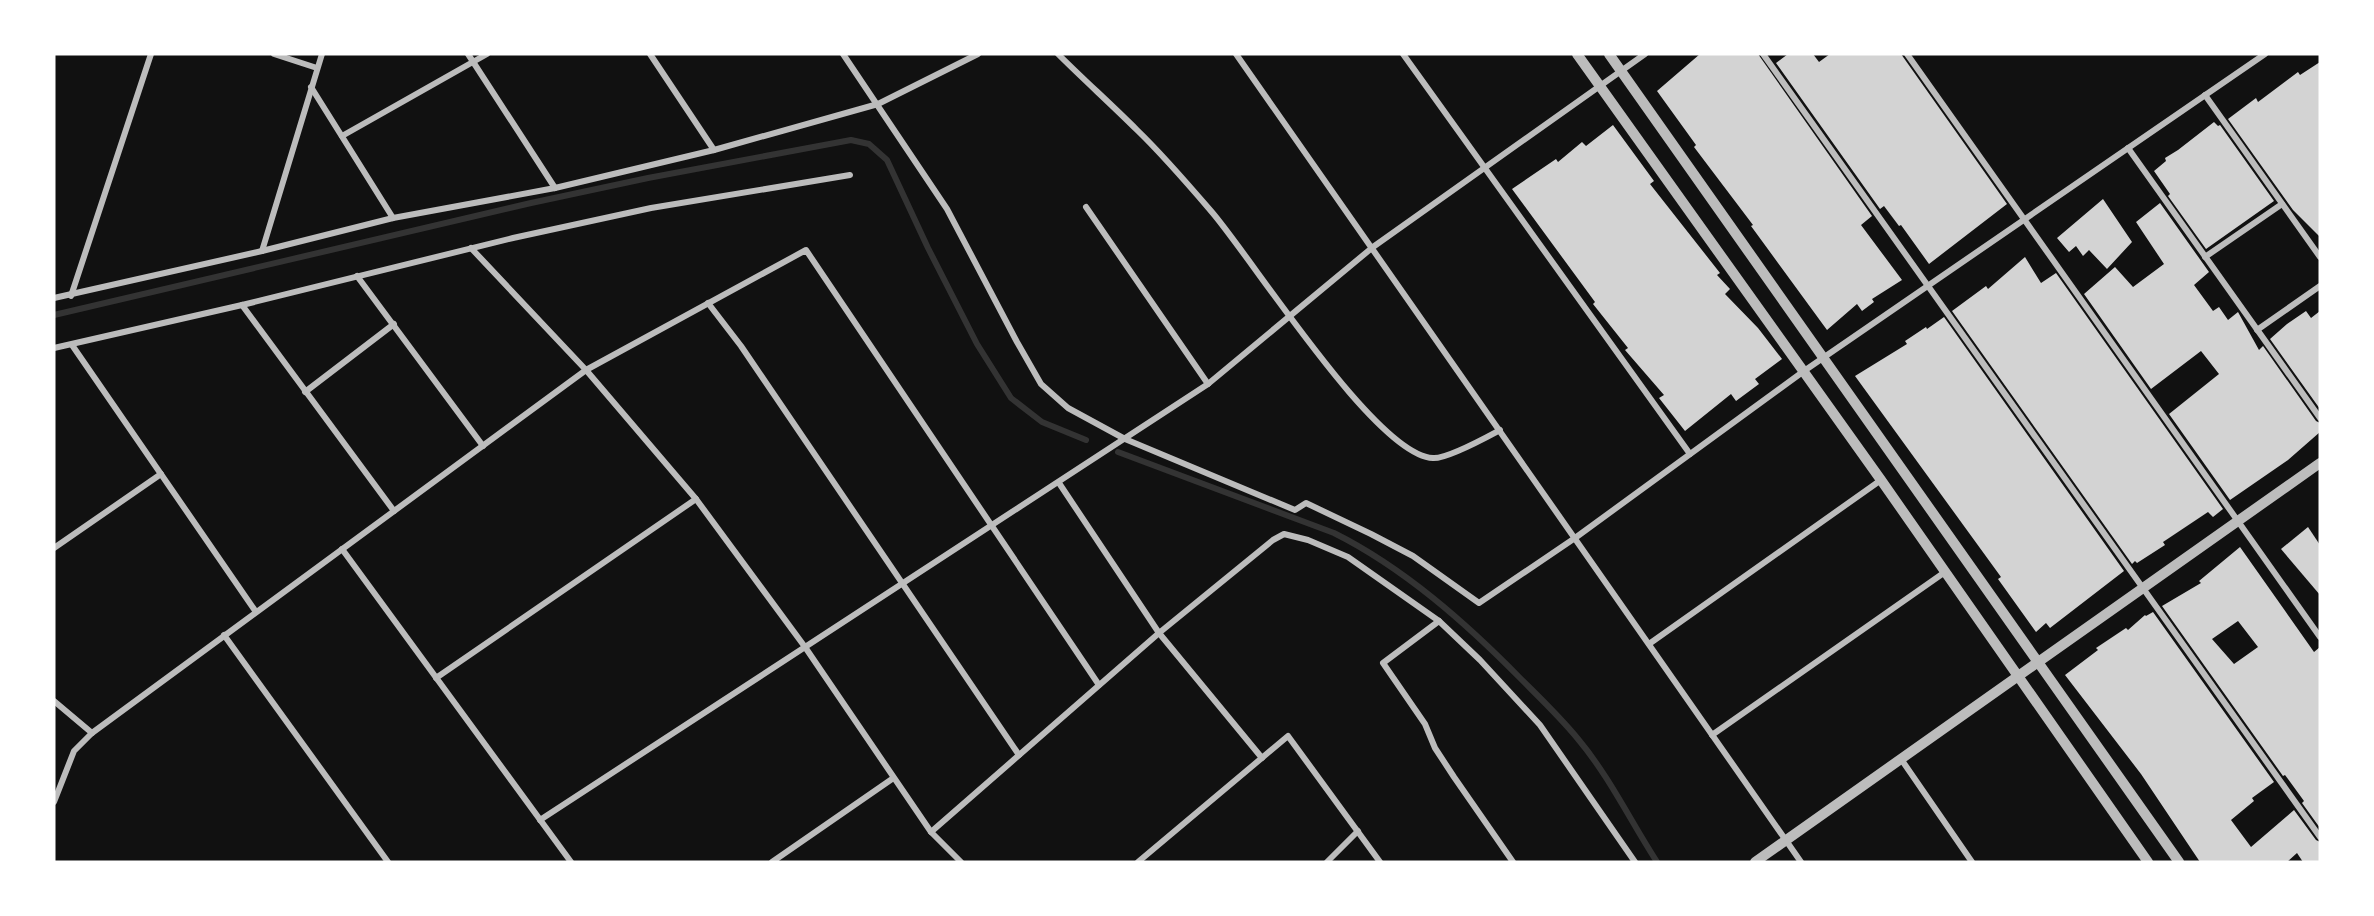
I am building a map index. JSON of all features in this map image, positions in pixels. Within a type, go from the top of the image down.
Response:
[{"type":"street","points":[[70,296],[151,54]]},
{"type":"street","points":[[274,54],[317,68]]},
{"type":"street","points":[[262,251],[322,54]]},
{"type":"street","points":[[468,54],[555,188]]},
{"type":"street","points":[[342,136],[487,54]]},
{"type":"street","points":[[650,54],[714,150]]},
{"type":"street","points":[[843,54],[947,209],[1041,384],[1068,408],[1125,439],[1295,510],[1306,503],[1413,556],[1479,603],[1575,538],[1824,357],[2265,54]]},
{"type":"street","points":[[54,298],[262,251],[393,218],[555,188],[714,150],[878,104],[978,54]]},
{"type":"street","points":[[1058,54],[1139,132],[1213,213],[1369,416],[1404,447],[1433,459],[1471,446],[1500,430]]},
{"type":"street","points":[[1236,54],[1801,862]]},
{"type":"street","points":[[1403,54],[1689,454]]},
{"type":"street","points":[[1577,54],[1804,371],[2148,862]]},
{"type":"street","points":[[1609,54],[2179,862]]},
{"type":"street","points":[[540,819],[1208,384],[1373,247],[1645,54]]},
{"type":"street","points":[[1763,54],[2320,837]]},
{"type":"street","points":[[1907,54],[2238,521],[2317,626],[2320,637]]},
{"type":"street","points":[[311,87],[393,218]]},
{"type":"street","points":[[2205,95],[2320,257]]},
{"type":"street","points":[[2128,148],[2320,418]]},
{"type":"street","points":[[54,348],[242,305],[471,248],[651,208],[850,175]]},
{"type":"street","points":[[2205,257],[2282,204]]},
{"type":"street","points":[[1086,207],[1208,384]]},
{"type":"street","points":[[471,248],[586,370],[696,499],[805,647],[892,779],[931,832],[961,862]]},
{"type":"street","points":[[54,802],[74,751],[92,733],[224,635],[586,370],[806,250],[1099,685]]},
{"type":"street","points":[[357,276],[483,446]]},
{"type":"street","points":[[2257,330],[2320,286]]},
{"type":"street","points":[[708,303],[741,346],[1019,755]]},
{"type":"street","points":[[242,305],[394,511]]},
{"type":"street","points":[[305,392],[394,324]]},
{"type":"street","points":[[72,345],[256,612]]},
{"type":"street","points":[[1755,862],[2320,463]]},
{"type":"street","points":[[54,548],[161,474]]},
{"type":"street","points":[[1649,644],[1881,480]]},
{"type":"street","points":[[1059,483],[1159,633],[1262,758]]},
{"type":"street","points":[[436,678],[696,499]]},
{"type":"street","points":[[931,832],[1159,633],[1273,540],[1284,534],[1308,540],[1348,557],[1439,621],[1540,725],[1635,862]]},
{"type":"street","points":[[342,549],[571,862]]},
{"type":"street","points":[[1712,735],[1945,572]]},
{"type":"street","points":[[1439,621],[1383,663],[1425,724],[1435,748],[1513,862]]},
{"type":"street","points":[[224,635],[388,862]]},
{"type":"street","points":[[54,701],[92,733]]},
{"type":"street","points":[[1138,862],[1288,736],[1380,862]]},
{"type":"street","points":[[1901,759],[1972,862]]},
{"type":"street","points":[[772,862],[892,779]]},
{"type":"street","points":[[1327,862],[1358,831]]},
{"type":"building","points":[[1700,54],[1758,54],[1872,216],[1861,225],[1902,280],[1872,299],[1874,302],[1862,311],[1857,304],[1827,330],[1751,226],[1753,225],[1694,147],[1696,145],[1657,91]]},
{"type":"building","points":[[1788,54],[1813,54],[1819,62],[1830,54],[1901,54],[2007,204],[1929,264],[1901,225],[1899,226],[1884,206],[1880,209],[1776,63]]},
{"type":"building","points":[[2320,62],[2320,237],[2293,210],[2228,119],[2256,98],[2258,102],[2298,72],[2300,75]]},
{"type":"building","points":[[2214,122],[2220,125],[2274,201],[2206,249],[2168,196],[2170,194],[2154,171],[2166,161],[2165,158]]},
{"type":"building","points":[[1613,125],[1654,181],[1650,184],[1720,273],[1717,275],[1730,289],[1725,294],[1758,328],[1782,359],[1755,379],[1759,384],[1736,401],[1731,394],[1685,431],[1659,398],[1664,395],[1625,350],[1628,348],[1593,304],[1595,302],[1512,189],[1556,159],[1558,162],[1582,142],[1586,146]]},
{"type":"building","points":[[2103,199],[2132,242],[2107,269],[2089,250],[2083,256],[2076,246],[2069,252],[2057,238]]},
{"type":"building","points":[[2160,203],[2209,272],[2194,285],[2213,311],[2219,307],[2228,320],[2238,312],[2259,350],[2263,346],[2316,421],[2320,423],[2320,432],[2288,460],[2230,500],[2169,414],[2219,374],[2201,351],[2151,389],[2084,294],[2115,267],[2133,287],[2164,264],[2136,222]]},
{"type":"building","points":[[2025,257],[2041,283],[2056,273],[2223,509],[2213,517],[2208,512],[2163,542],[2165,545],[2137,563],[2135,561],[2132,564],[1952,311],[1986,286],[1988,289]]},
{"type":"building","points":[[2306,311],[2311,318],[2320,311],[2320,409],[2270,339]]},
{"type":"building","points":[[1944,317],[2124,571],[2050,628],[2046,623],[2036,632],[1998,579],[2001,577],[1855,376],[1907,344],[1905,341]]},
{"type":"building","points":[[2308,527],[2320,545],[2320,595],[2281,549]]},
{"type":"building","points":[[2240,547],[2314,652],[2320,647],[2320,828],[2302,803],[2304,801],[2285,775],[2283,776],[2162,606],[2201,583],[2199,581]],"holes":[[[2238,621],[2258,647],[2234,664],[2212,639]]]},
{"type":"building","points":[[2153,612],[2274,782],[2252,798],[2254,801],[2231,820],[2251,847],[2294,810],[2316,840],[2320,842],[2320,862],[2303,862],[2297,853],[2287,862],[2200,862],[2141,774],[2065,675],[2098,650],[2096,648],[2126,628],[2128,630],[2145,615]]},
{"type":"waterway","points":[[54,315],[531,203],[648,178],[851,140],[869,144],[887,160],[928,248],[977,344],[1011,398],[1042,422],[1086,440]]},
{"type":"waterway","points":[[1118,452],[1334,533],[1385,563],[1433,598],[1500,658],[1571,731],[1600,768],[1657,862]]}]
